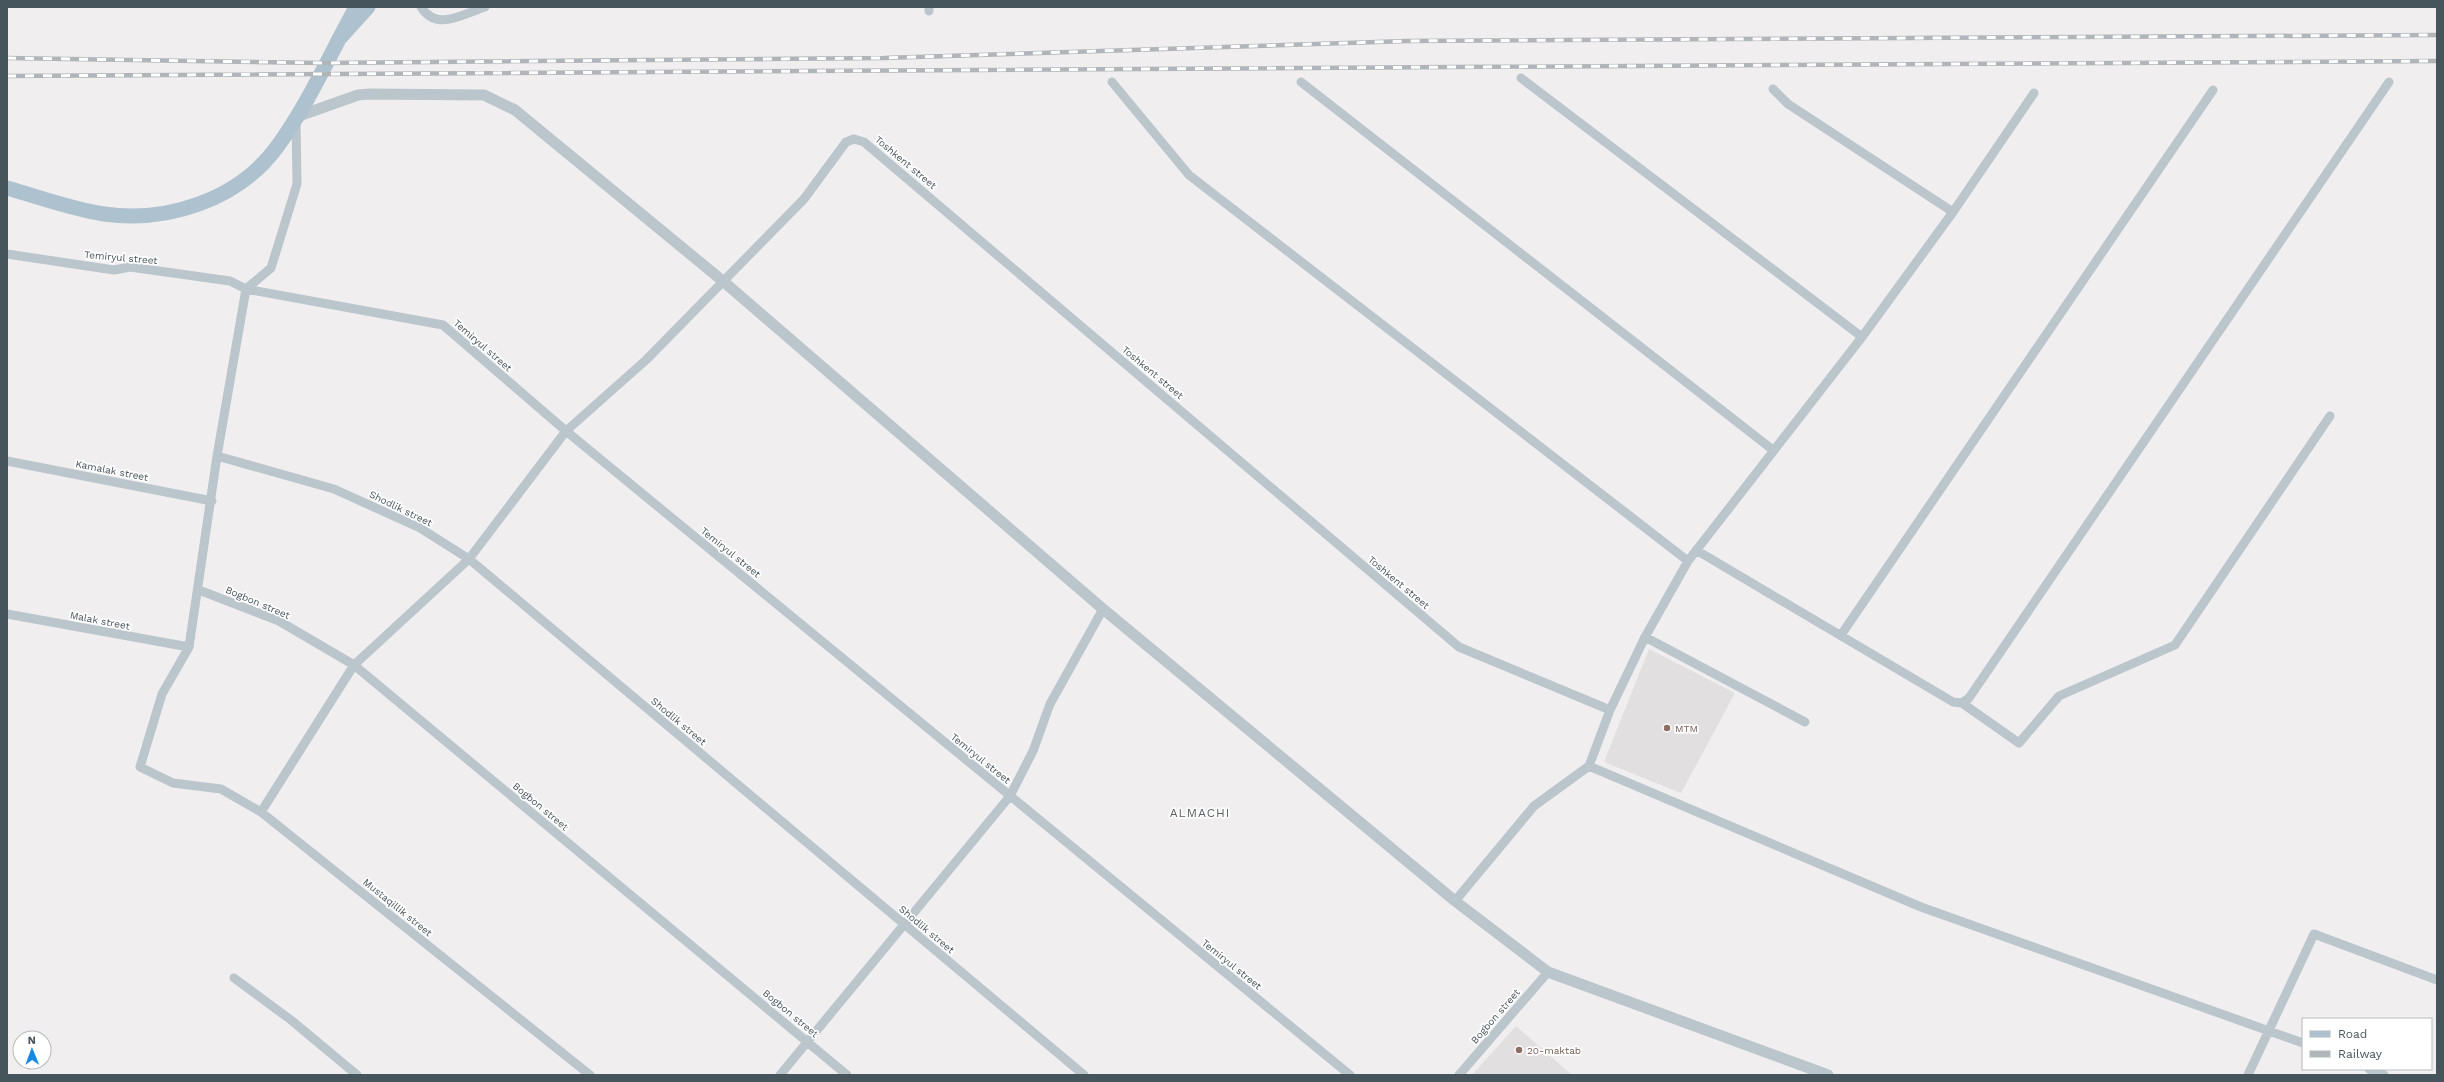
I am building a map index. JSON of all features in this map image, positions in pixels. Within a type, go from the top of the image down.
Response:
[{"type":"main road","points":[[7,188],[104,214],[140,215],[182,210],[213,199],[247,178],[276,148],[296,117],[356,7]]},
{"type":"main road","points":[[339,39],[368,7]]},
{"type":"street","points":[[421,7],[426,15],[440,21],[485,7]]},
{"type":"street","points":[[1521,78],[1862,337]]},
{"type":"street","points":[[1112,82],[1189,175],[1688,561]]},
{"type":"street","points":[[1301,82],[1773,450]]},
{"type":"street","points":[[1962,703],[1968,698],[2389,82]]},
{"type":"street","points":[[1773,89],[1788,104],[1954,212]]},
{"type":"street","points":[[1841,635],[2214,90]]},
{"type":"street","points":[[1455,901],[1534,806],[1589,766],[1610,710],[1645,638],[1688,561],[1862,337],[1954,212],[2034,93]]},
{"type":"street","points":[[189,648],[212,501],[217,456],[246,289],[271,268],[297,184],[296,117],[358,95],[484,95],[515,110],[724,282],[1103,609],[1455,901],[1548,972],[1828,1075]]},
{"type":"street","name":"Toshkent street","points":[[724,282],[804,199],[846,142],[854,139],[864,142],[1459,647],[1610,710]]},
{"type":"street","name":"Temiryul street","points":[[7,254],[114,270],[130,267],[230,281],[246,289],[443,326],[566,431],[1350,1075]]},
{"type":"street","points":[[261,812],[354,665],[469,559],[566,431],[646,360],[724,282]]},
{"type":"street","points":[[1696,550],[1953,702],[1962,703],[2019,744],[2058,696],[2175,645],[2330,416]]},
{"type":"street","name":"Shodlik street","points":[[217,456],[334,489],[420,528],[469,559],[1084,1075]]},
{"type":"street","name":"Kamalak street","points":[[7,461],[212,501]]},
{"type":"street","name":"Bogbon street","points":[[199,590],[279,621],[354,665],[847,1075]]},
{"type":"street","points":[[780,1075],[1010,796],[1033,750],[1050,704],[1103,609]]},
{"type":"street","name":"Malak street","points":[[7,614],[189,648]]},
{"type":"street","points":[[1645,638],[1805,722]]},
{"type":"street","name":"Mustaqillik street","points":[[189,648],[162,694],[140,767],[179,784],[221,789],[261,812],[590,1075]]},
{"type":"street","points":[[1589,766],[1921,907],[2268,1030],[2302,1044]]},
{"type":"street","points":[[2248,1075],[2314,934],[2437,980]]},
{"type":"street","name":"Bogbon street","points":[[1459,1075],[1548,972]]},
{"type":"street","points":[[234,978],[291,1020],[357,1075]]},
{"type":"street","points":[[2372,1070],[2384,1075]]},
{"type":"shaded area","name":"MTM","points":[[1649,649],[1735,693],[1681,793],[1604,762]]},
{"type":"shaded area","name":"20-maktab","points":[[1516,1026],[1572,1075],[1472,1075]]},
{"type":"railway","points":[[7,58],[325,63],[884,58],[1407,41],[2437,35]]},
{"type":"railway","points":[[7,76],[2437,61]]},
{"type":"place","name":"MTM","points":[[1667,728]]},
{"type":"place","name":"20-maktab","points":[[1519,1050]]},
{"type":"district","name":"ALMACHI","points":[[1200,813]]}]
